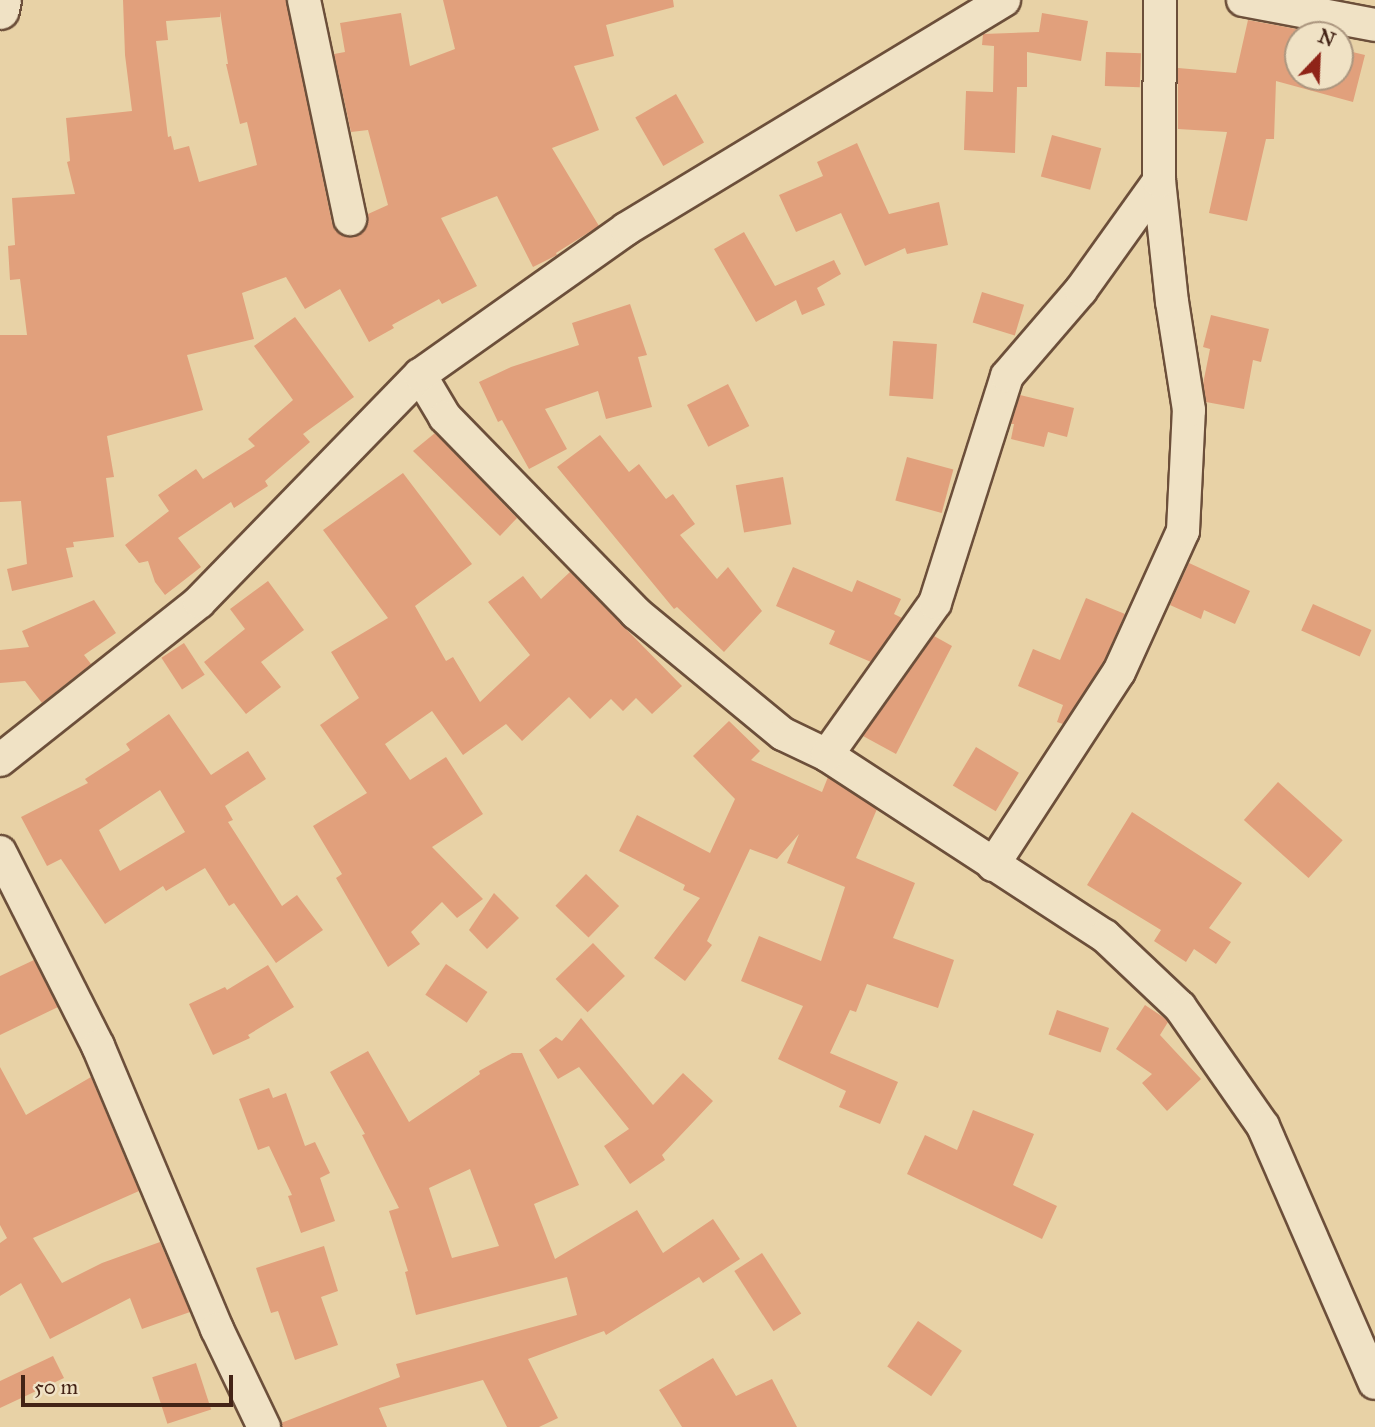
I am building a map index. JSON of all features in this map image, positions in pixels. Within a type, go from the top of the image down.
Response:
[{"type":"street","points":[[0,10],[2,0]]},
{"type":"street","points":[[304,0],[350,219]]},
{"type":"street","points":[[0,760],[200,602],[420,374],[626,229],[1004,0]]},
{"type":"street","points":[[993,865],[1119,672],[1183,531],[1189,410],[1172,302],[1159,181],[1160,0]]},
{"type":"street","points":[[1243,0],[1375,25]]},
{"type":"street","points":[[827,755],[935,603],[1007,376],[1081,290],[1159,181]]},
{"type":"street","points":[[420,374],[445,418],[636,613],[783,734],[827,755],[1105,936],[1180,1007],[1263,1126],[1375,1383]]},
{"type":"street","points":[[0,852],[98,1046],[217,1329],[264,1427]]},
{"type":"building","points":[[123,0],[286,0],[332,223],[337,232],[353,237],[367,225],[368,214],[388,205],[368,130],[351,132],[334,54],[345,52],[340,23],[401,13],[410,66],[455,49],[443,0],[673,0],[674,7],[606,25],[614,56],[574,66],[599,130],[552,148],[599,226],[556,253],[557,255],[533,267],[497,196],[441,218],[477,286],[442,304],[439,299],[392,325],[394,328],[369,342],[340,289],[305,309],[286,277],[242,293],[254,339],[187,355],[203,410],[107,436],[114,477],[106,478],[114,537],[73,542],[74,547],[66,548],[73,577],[12,591],[7,569],[27,564],[21,501],[0,502],[0,335],[27,335],[20,279],[10,280],[8,246],[15,245],[12,198],[75,194],[67,162],[70,161],[66,118],[132,111],[125,55]],"holes":[[[220,11],[240,124],[247,122],[257,165],[199,182],[189,146],[174,150],[171,136],[168,137],[156,41],[168,40],[166,21],[220,17]]]},
{"type":"building","points":[[1042,13],[1088,21],[1081,61],[1027,52],[1027,87],[1017,87],[1015,153],[964,150],[966,91],[993,92],[994,46],[982,45],[983,34],[1039,32]]},
{"type":"building","points":[[1248,20],[1284,27],[1284,83],[1276,81],[1274,139],[1266,139],[1247,221],[1209,213],[1227,132],[1178,129],[1178,68],[1236,73]]},
{"type":"building","points":[[1106,52],[1141,53],[1140,87],[1105,86]]},
{"type":"building","points":[[1354,52],[1365,55],[1353,102],[1313,91],[1354,91]]},
{"type":"building","points":[[676,94],[704,142],[663,166],[635,118]]},
{"type":"building","points":[[1052,135],[1101,148],[1090,190],[1041,177]]},
{"type":"building","points":[[857,143],[889,214],[939,202],[948,245],[907,254],[905,248],[865,266],[841,213],[796,232],[779,195],[823,176],[817,162]]},
{"type":"building","points":[[744,232],[775,286],[834,260],[841,274],[817,288],[825,305],[802,315],[796,300],[756,322],[714,249]]},
{"type":"building","points":[[982,292],[1024,305],[1015,335],[973,323]]},
{"type":"building","points":[[630,304],[647,355],[638,357],[652,407],[606,419],[598,391],[545,409],[567,449],[529,469],[502,420],[498,422],[479,382],[511,367],[579,345],[572,323]]},
{"type":"building","points":[[1211,315],[1269,329],[1261,362],[1253,360],[1244,409],[1206,402],[1203,384],[1210,349],[1203,347]]},
{"type":"building","points":[[295,317],[354,397],[303,434],[310,442],[265,481],[268,486],[234,508],[231,502],[178,538],[201,567],[165,595],[155,582],[148,561],[139,563],[125,545],[169,511],[158,495],[196,469],[203,479],[255,446],[248,439],[293,400],[254,346]]},
{"type":"building","points":[[893,341],[937,344],[933,399],[889,396]]},
{"type":"building","points":[[728,384],[749,426],[708,447],[687,405]]},
{"type":"building","points":[[1020,395],[1074,408],[1067,437],[1048,432],[1044,447],[1011,439],[1014,424],[1011,424]]},
{"type":"building","points":[[435,433],[517,518],[500,536],[413,451]]},
{"type":"building","points":[[600,435],[629,472],[639,464],[666,499],[673,494],[695,524],[680,535],[717,579],[728,567],[762,611],[724,652],[677,607],[674,609],[557,467]]},
{"type":"building","points":[[907,457],[953,469],[942,513],[895,500]]},
{"type":"building","points":[[403,473],[472,564],[415,606],[446,661],[453,657],[480,702],[530,655],[488,602],[523,576],[541,599],[570,572],[682,686],[652,714],[636,698],[623,711],[611,699],[590,719],[569,697],[522,741],[506,724],[463,755],[432,711],[385,744],[410,780],[446,757],[483,814],[432,847],[483,899],[457,918],[442,902],[411,932],[420,944],[388,967],[336,878],[342,874],[313,826],[367,793],[320,725],[359,698],[331,652],[388,618],[323,530]]},
{"type":"building","points":[[783,477],[791,524],[744,533],[736,485]]},
{"type":"building","points":[[1189,563],[1250,591],[1235,624],[1204,610],[1201,619],[1170,605]]},
{"type":"building","points":[[793,567],[852,592],[857,580],[901,599],[894,614],[902,618],[871,662],[829,644],[835,631],[776,606]]},
{"type":"building","points":[[268,581],[304,630],[261,662],[281,687],[246,714],[204,662],[245,629],[230,609]]},
{"type":"building","points":[[1086,598],[1125,614],[1103,663],[1063,724],[1057,722],[1063,705],[1018,686],[1033,649],[1060,660]]},
{"type":"building","points":[[94,600],[116,633],[84,655],[91,664],[42,703],[25,681],[0,683],[0,650],[29,647],[22,631]]},
{"type":"building","points":[[1313,604],[1371,630],[1360,657],[1301,630]]},
{"type":"building","points":[[934,636],[952,646],[896,754],[863,736]]},
{"type":"building","points":[[184,643],[205,675],[182,690],[161,658]]},
{"type":"building","points":[[169,714],[211,775],[248,751],[266,779],[225,806],[233,820],[228,822],[282,906],[297,895],[323,930],[276,963],[234,903],[229,906],[205,868],[166,891],[163,886],[105,924],[61,859],[47,866],[21,817],[88,783],[85,779],[130,750],[126,744]],"holes":[[[160,790],[185,832],[120,871],[99,830]]]},
{"type":"building","points":[[729,721],[760,751],[751,760],[822,792],[828,777],[877,809],[856,858],[915,883],[893,938],[954,960],[938,1008],[867,984],[856,1012],[850,1010],[830,1053],[898,1082],[880,1124],[839,1107],[846,1091],[778,1059],[803,1006],[741,981],[759,936],[821,961],[845,887],[787,863],[799,834],[777,859],[750,849],[707,941],[712,945],[685,981],[654,958],[700,898],[683,890],[685,885],[619,851],[637,815],[710,853],[735,799],[693,756]]},
{"type":"building","points":[[976,747],[1019,773],[996,811],[953,786]]},
{"type":"building","points":[[1278,782],[1343,840],[1309,878],[1244,820]]},
{"type":"building","points":[[1132,812],[1242,883],[1209,928],[1231,942],[1216,964],[1194,949],[1186,962],[1154,941],[1161,930],[1087,885]]},
{"type":"building","points":[[586,874],[619,906],[589,938],[555,906]]},
{"type":"building","points":[[494,893],[519,918],[487,949],[469,930]]},
{"type":"building","points":[[593,943],[625,976],[588,1012],[556,979]]},
{"type":"building","points":[[34,960],[58,1007],[0,1035],[0,976]]},
{"type":"building","points":[[446,964],[487,992],[467,1023],[425,995]]},
{"type":"building","points":[[268,965],[294,1007],[248,1035],[250,1038],[213,1055],[189,1004],[225,987],[227,990]]},
{"type":"building","points":[[1145,1005],[1166,1019],[1168,1022],[1160,1035],[1201,1079],[1167,1111],[1142,1083],[1152,1074],[1116,1049]]},
{"type":"building","points":[[1057,1010],[1109,1028],[1101,1052],[1049,1035]]},
{"type":"building","points":[[581,1018],[653,1105],[683,1073],[713,1101],[662,1155],[665,1160],[630,1184],[604,1146],[629,1129],[579,1067],[558,1079],[539,1050],[556,1037],[562,1041]]},
{"type":"building","points":[[368,1051],[409,1122],[480,1074],[479,1071],[512,1053],[522,1053],[579,1185],[534,1204],[555,1259],[637,1210],[663,1253],[713,1219],[740,1259],[703,1283],[699,1277],[606,1335],[604,1331],[528,1359],[558,1418],[539,1427],[507,1427],[483,1380],[379,1408],[387,1427],[282,1427],[281,1423],[400,1377],[396,1364],[577,1315],[567,1277],[416,1315],[405,1272],[408,1271],[389,1211],[399,1208],[362,1135],[365,1134],[330,1072]],"holes":[[[470,1169],[499,1246],[452,1258],[429,1188]]]},
{"type":"building","points":[[0,1067],[26,1115],[91,1077],[139,1191],[33,1238],[62,1283],[102,1263],[160,1242],[190,1312],[142,1329],[130,1298],[50,1339],[21,1283],[0,1296],[0,1243],[7,1238],[0,1225]]},
{"type":"building","points":[[269,1088],[273,1098],[286,1093],[305,1146],[315,1142],[330,1173],[320,1178],[335,1221],[301,1233],[288,1196],[292,1195],[269,1146],[258,1150],[239,1099]]},
{"type":"building","points":[[973,1110],[1034,1134],[1013,1185],[1057,1206],[1042,1239],[907,1174],[925,1135],[957,1150]]},
{"type":"building","points":[[324,1246],[338,1291],[321,1297],[338,1345],[295,1360],[278,1311],[271,1313],[256,1268]]},
{"type":"building","points":[[762,1253],[801,1313],[774,1331],[734,1271]]},
{"type":"building","points":[[918,1321],[962,1351],[931,1396],[887,1367]]},
{"type":"building","points":[[53,1356],[64,1378],[0,1408],[0,1381]]},
{"type":"building","points":[[713,1358],[736,1396],[772,1379],[797,1427],[682,1427],[659,1390]]},
{"type":"building","points":[[196,1363],[211,1410],[167,1424],[152,1377]]}]
